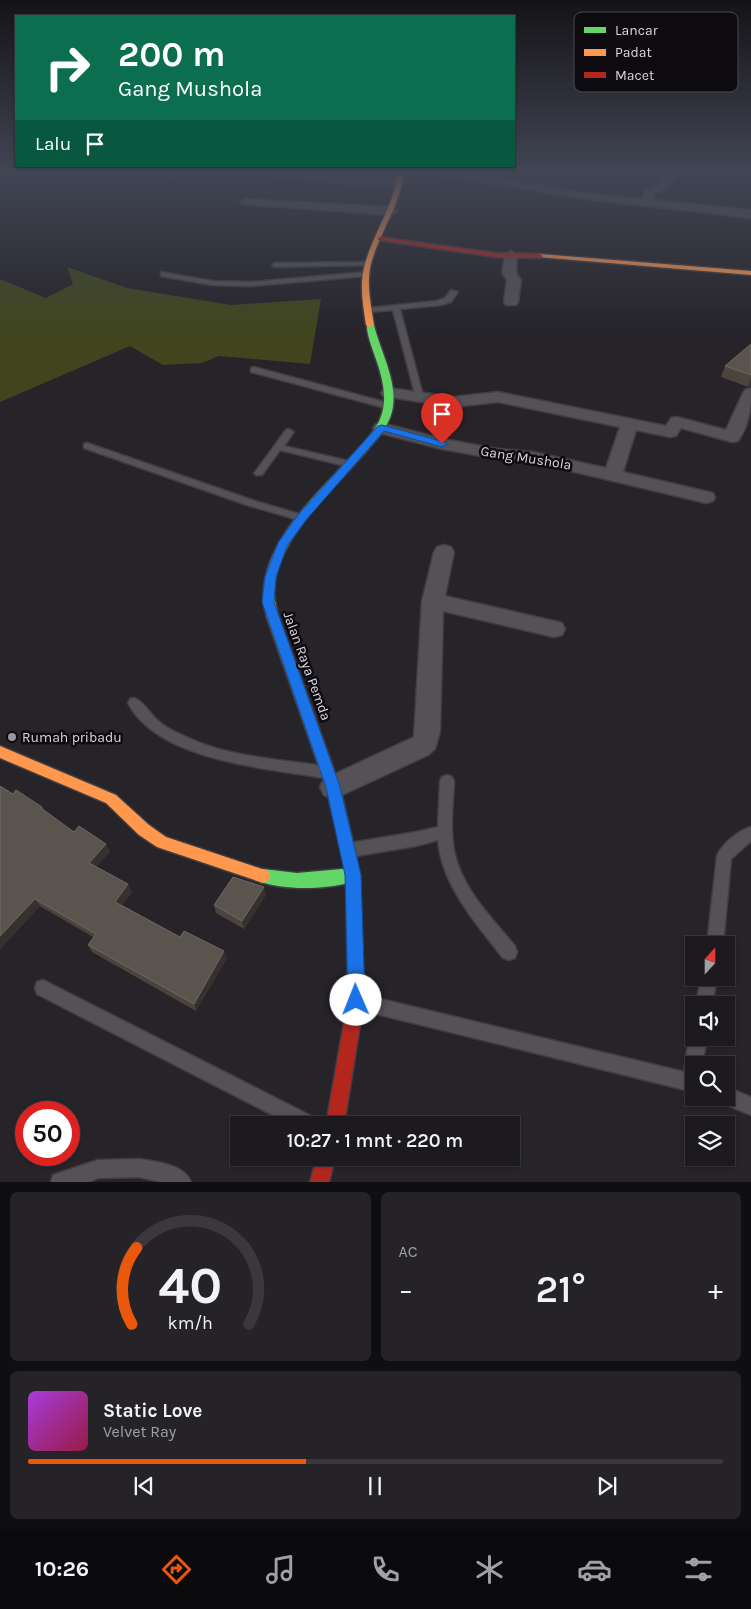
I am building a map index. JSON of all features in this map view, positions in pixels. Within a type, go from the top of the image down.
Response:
[{"type":"main road","points":[[385,225],[367,269],[365,292],[370,327],[388,396]]},
{"type":"main road","points":[[380,239],[495,256],[521,254],[751,273]]},
{"type":"main road","name":"Jalan Raya Pemda","points":[[337,1116],[356,1000],[353,875],[331,780],[268,602],[270,577],[282,545],[302,518],[382,428],[388,396]]},
{"type":"main road","points":[[0,752],[111,799],[135,823],[158,840],[188,852],[245,870],[296,882],[312,882],[353,875]]},
{"type":"main road","points":[[319,1182],[324,1166]]},
{"type":"street","points":[[511,302],[514,280],[509,273],[512,255]]},
{"type":"street","points":[[388,396],[418,392]]},
{"type":"street","points":[[388,396],[453,402],[498,397],[670,432],[677,422],[732,437],[751,393]]},
{"type":"street","points":[[613,474],[630,424]]},
{"type":"street","name":"Gang Mushola","points":[[382,428],[442,444],[498,454],[533,457],[706,497]]},
{"type":"street","points":[[331,780],[419,748],[426,742],[429,712],[433,601],[444,552]]},
{"type":"street","points":[[433,601],[554,629]]},
{"type":"lane","points":[[275,265],[367,269]]},
{"type":"lane","points":[[164,274],[212,283],[250,284],[288,282],[367,269]]},
{"type":"lane","points":[[368,310],[438,303],[448,300],[454,292]]},
{"type":"lane","points":[[396,307],[418,392]]},
{"type":"lane","points":[[254,370],[388,396]]},
{"type":"lane","points":[[259,473],[289,432]]},
{"type":"lane","points":[[87,446],[251,503],[302,518]]},
{"type":"lane","points":[[278,447],[350,464]]},
{"type":"lane","points":[[134,702],[146,718],[161,730],[197,746],[331,780]]},
{"type":"lane","points":[[447,782],[446,830],[448,852],[462,892],[509,952]]},
{"type":"lane","points":[[347,850],[416,839],[446,830]]},
{"type":"lane","points":[[715,936],[724,856],[747,834],[751,834]]},
{"type":"lane","points":[[43,988],[293,1116]]},
{"type":"lane","points":[[356,1000],[388,1010],[685,1080]]},
{"type":"lane","points":[[735,1100],[751,1106]]},
{"type":"lane","points":[[60,1182],[98,1169],[139,1168],[166,1172],[182,1182]]},
{"type":"green space","points":[[67,267],[127,288],[231,305],[321,299],[310,364],[219,356],[202,363],[163,365],[130,346],[0,402],[0,279],[46,298],[73,284]]},
{"type":"building","points":[[751,344],[751,375],[725,366]]},
{"type":"building","points":[[0,786],[13,794],[16,790],[74,832],[79,826],[106,844],[89,863],[128,884],[115,902],[180,937],[184,931],[224,951],[194,1004],[88,945],[96,934],[35,899],[0,936]]},
{"type":"building","points":[[233,877],[264,887],[242,921],[214,905]]},
{"type":"traffic: fast","points":[[272,615],[268,593],[272,571],[281,550],[309,509],[376,434],[387,414],[389,406],[388,388],[370,325]]},
{"type":"traffic: fast","points":[[263,876],[297,881],[353,875]]},
{"type":"traffic: slow","points":[[370,325],[366,287],[368,264],[384,225]]},
{"type":"traffic: slow","points":[[540,256],[751,273]]},
{"type":"traffic: slow","points":[[272,615],[333,787],[346,843]]},
{"type":"traffic: slow","points":[[0,752],[111,799],[144,830],[162,842],[263,876]]},
{"type":"traffic: jam","points":[[380,239],[495,255],[540,256]]},
{"type":"traffic: jam","points":[[337,1116],[356,1000],[353,875],[346,843]]},
{"type":"traffic: jam","points":[[319,1182],[324,1166]]},
{"type":"place","name":"Rumah pribadu","points":[[12,737]]},
{"type":"route","points":[[356,1000],[353,875],[329,773],[268,602],[270,577],[282,545],[302,518],[382,428],[442,444]]}]
